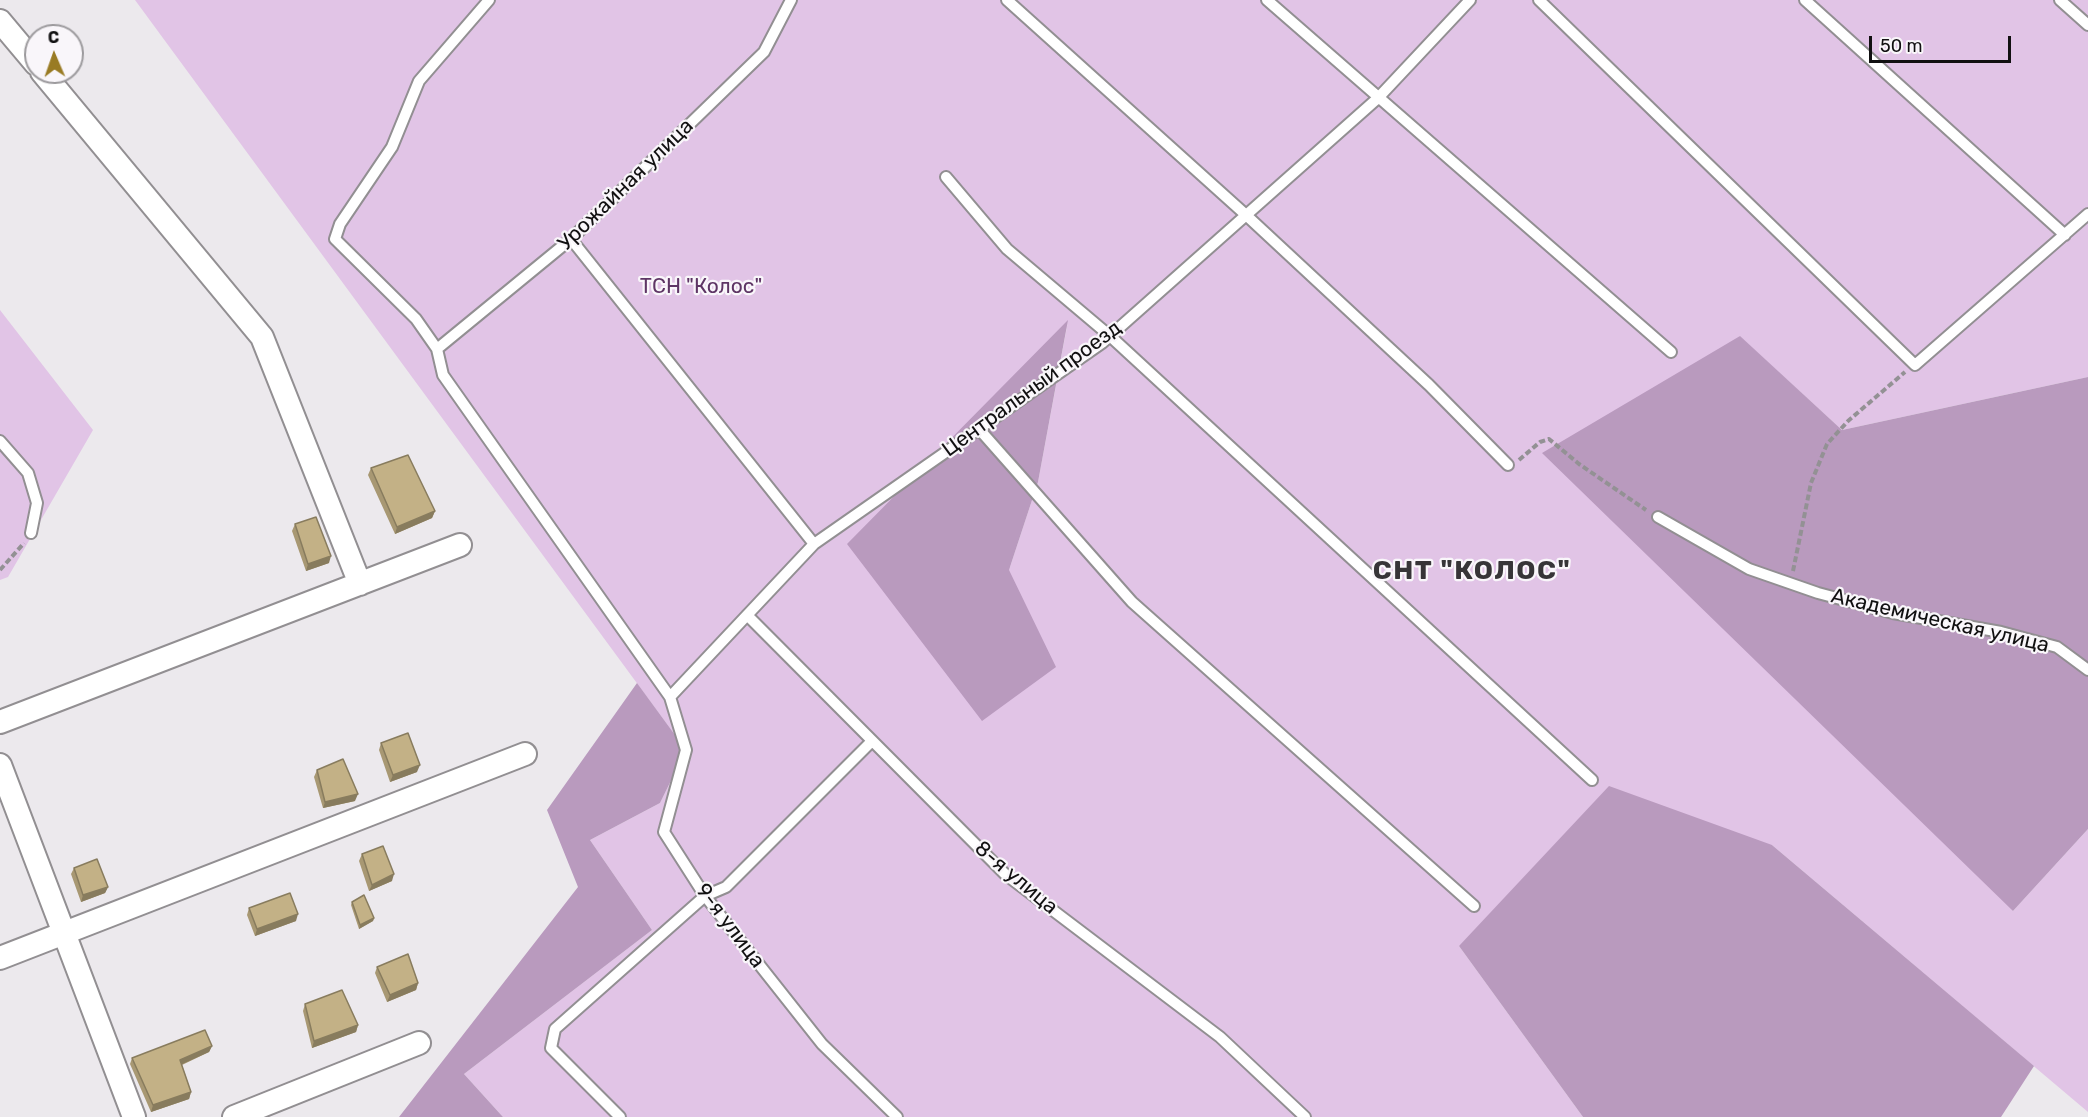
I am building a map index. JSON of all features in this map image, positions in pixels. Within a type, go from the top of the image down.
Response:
[{"type":"street","points":[[0,21],[24,50]]},
{"type":"street","points":[[52,84],[262,337],[360,584]]},
{"type":"street","points":[[0,722],[460,545]]},
{"type":"street","points":[[0,958],[525,754]]},
{"type":"street","points":[[0,765],[62,935],[134,1117]]},
{"type":"street","points":[[234,1117],[419,1042]]},
{"type":"lane","name":"9-я улица","points":[[489,0],[419,81],[392,147],[340,224],[335,239],[416,319],[437,349],[443,375],[670,697],[686,750],[664,832],[705,896],[822,1044],[897,1117]]},
{"type":"lane","name":"Урожайная улица","points":[[437,349],[571,239],[764,52],[791,0]]},
{"type":"lane","points":[[1008,0],[1246,215],[1429,385],[1508,465]]},
{"type":"lane","points":[[1267,0],[1671,352]]},
{"type":"lane","name":"Центральный проезд","points":[[670,697],[814,544],[1110,336],[1378,98],[1470,0]]},
{"type":"lane","points":[[1539,0],[1915,365],[2088,214]]},
{"type":"lane","points":[[1806,0],[2065,235]]},
{"type":"lane","points":[[2060,0],[2088,26]]},
{"type":"lane","points":[[946,177],[1007,249],[1110,336],[1592,780]]},
{"type":"lane","points":[[571,239],[814,544]]},
{"type":"lane","points":[[979,429],[1132,602],[1474,906]]},
{"type":"lane","points":[[0,441],[28,472],[37,503],[31,533]]},
{"type":"lane","name":"Академическая улица","points":[[1658,517],[1749,569],[1893,613],[2001,632],[2057,647],[2088,670]]},
{"type":"lane","name":"8-я улица","points":[[747,615],[1005,874],[1220,1037],[1305,1117]]},
{"type":"lane","points":[[620,1117],[551,1048],[555,1029],[705,896],[726,886],[872,741]]},
{"type":"path","points":[[1790,583],[1811,483],[1827,444],[1896,377],[1915,365]]},
{"type":"path","points":[[1508,465],[1516,463],[1540,442],[1549,439],[1579,464],[1658,517]]},
{"type":"path","points":[[0,570],[17,553],[31,533]]},
{"type":"green space","name":"ТСН \"Колос\"","points":[[135,0],[2088,0],[2088,377],[1842,430],[1739,336],[2013,911],[2088,829],[2088,1112],[1772,845],[1459,946],[1583,1117],[503,1117],[464,1074],[652,930],[590,840],[660,803],[686,750]],"holes":[[[1068,321],[1038,482],[1009,570]]]},
{"type":"green space","points":[[0,310],[93,430],[8,577],[0,580]]},
{"type":"shaded area","points":[[1068,320],[1038,482],[1009,570],[1056,667],[982,721],[847,544]]},
{"type":"shaded area","points":[[1740,336],[1842,430],[2088,377],[2088,829],[2013,911],[1542,453]]},
{"type":"shaded area","points":[[637,683],[686,750],[660,803],[590,840],[652,930],[464,1074],[503,1117],[399,1117],[578,887],[547,810]]},
{"type":"shaded area","points":[[1609,786],[1772,845],[2034,1066],[2001,1117],[1583,1117],[1459,946]]},
{"type":"building","points":[[408,455],[435,511],[397,527],[371,468]]},
{"type":"building","points":[[316,517],[331,556],[308,564],[295,524]]},
{"type":"building","points":[[408,733],[420,765],[393,775],[381,743]]},
{"type":"building","points":[[343,759],[358,794],[325,802],[317,770]]},
{"type":"building","points":[[383,846],[394,874],[372,885],[362,854]]},
{"type":"building","points":[[97,859],[108,887],[83,895],[74,868]]},
{"type":"building","points":[[290,893],[298,914],[257,929],[249,908]]},
{"type":"building","points":[[364,895],[374,918],[360,925],[352,902]]},
{"type":"building","points":[[408,954],[418,983],[390,995],[377,967]]},
{"type":"building","points":[[342,990],[358,1025],[314,1041],[305,1004]]},
{"type":"building","points":[[205,1030],[212,1046],[180,1060],[191,1092],[153,1105],[132,1058]]},
{"type":"district","name":"СНТ \"КОЛОС\"","points":[[1472,571]]}]
